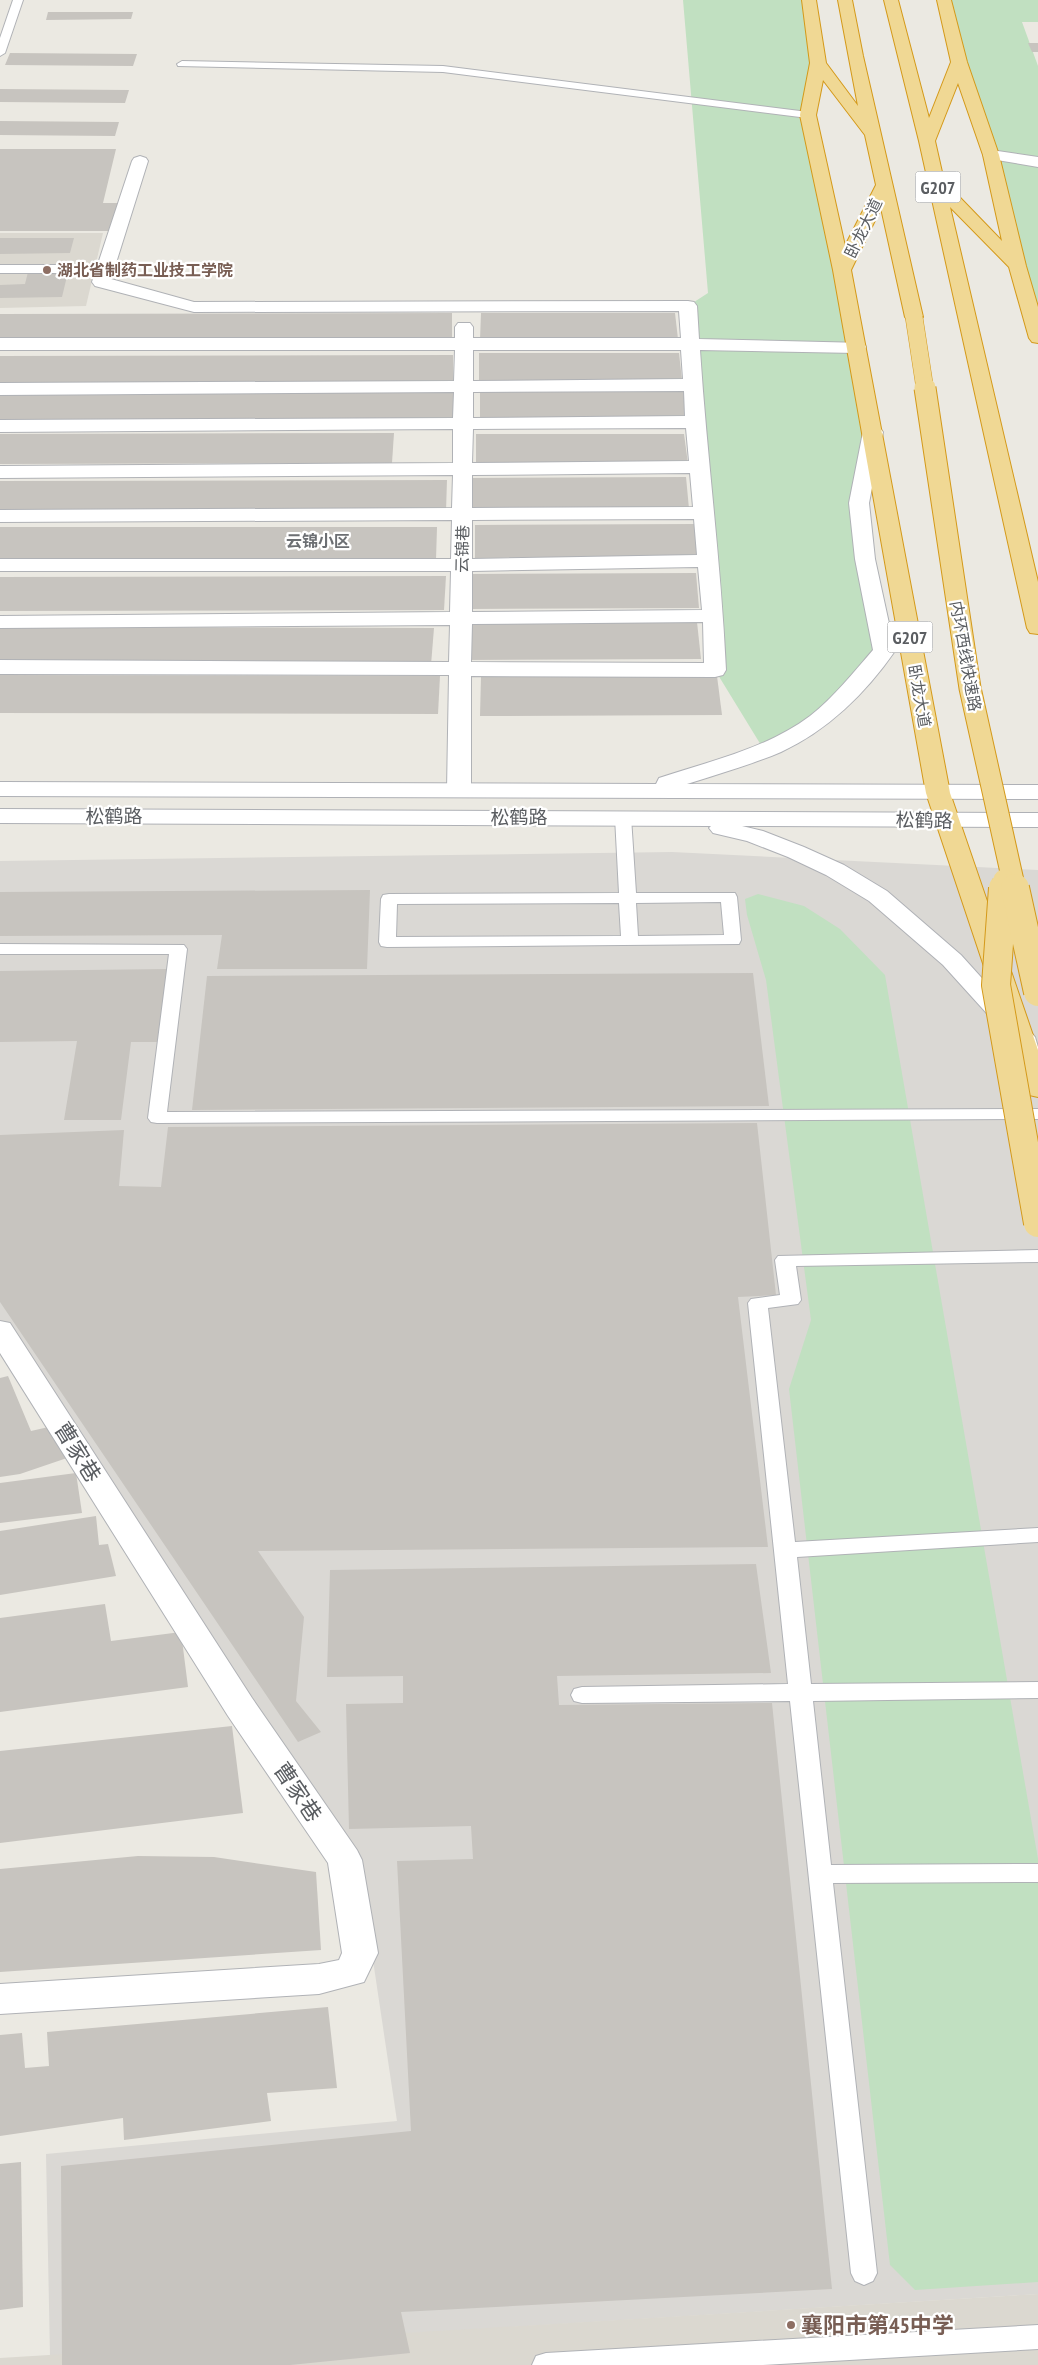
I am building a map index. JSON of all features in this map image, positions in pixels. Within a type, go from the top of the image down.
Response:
[{"type":"highway","points":[[810,0],[818,63],[808,115],[842,270]]},
{"type":"highway","name":"卧龙大道","points":[[845,0],[855,56],[876,141],[914,317]]},
{"type":"highway","name":"G207","points":[[891,0],[904,57],[927,141],[1038,628]]},
{"type":"highway","points":[[944,0],[959,62],[991,155],[1018,266]]},
{"type":"highway","points":[[927,141],[959,62]]},
{"type":"highway","points":[[818,63],[876,141]]},
{"type":"highway","name":"卧龙大道","points":[[885,183],[842,270],[938,793],[1038,1088]]},
{"type":"highway","name":"G207","points":[[937,184],[1018,266],[1038,338]]},
{"type":"highway","name":"内环西线快速路","points":[[914,317],[970,688],[1038,992]]},
{"type":"highway","points":[[970,688],[1007,842],[996,985],[1038,1223]]},
{"type":"street","points":[[991,155],[1038,162]]},
{"type":"street","points":[[0,667],[715,670],[713,616],[695,422],[688,306],[464,308],[194,307],[101,282],[140,161]]},
{"type":"street","name":"云锦巷","points":[[459,790],[464,308]]},
{"type":"street","points":[[0,344],[691,344],[857,347]]},
{"type":"street","points":[[0,389],[693,385]]},
{"type":"street","points":[[0,426],[695,422]]},
{"type":"street","points":[[646,790],[764,750],[806,729],[844,698],[884,651],[865,558],[859,503],[873,432]]},
{"type":"street","points":[[0,472],[700,467]]},
{"type":"street","points":[[0,516],[704,513]]},
{"type":"street","points":[[0,565],[462,565],[708,561]]},
{"type":"street","points":[[0,622],[713,616]]},
{"type":"street","name":"松鹤路","points":[[0,789],[1038,792]]},
{"type":"street","name":"松鹤路","points":[[0,816],[1038,820]]},
{"type":"street","points":[[684,818],[755,836],[796,852],[835,870],[878,896],[952,960],[1022,1037],[1038,1088]]},
{"type":"street","name":"曹家巷","points":[[0,1330],[234,1698],[344,1860],[360,1954],[351,1972],[319,1979],[0,1998]]},
{"type":"lane","points":[[0,53],[18,0]]},
{"type":"lane","points":[[182,64],[443,68],[808,115]]},
{"type":"lane","points":[[0,269],[60,269]]},
{"type":"lane","points":[[623,817],[630,941]]},
{"type":"lane","points":[[729,897],[734,940],[630,941],[387,942],[389,899],[729,897]]},
{"type":"lane","points":[[0,949],[178,949],[157,1118],[1038,1114]]},
{"type":"lane","points":[[864,2272],[822,1874],[758,1304],[791,1300],[785,1260],[1038,1256]]},
{"type":"lane","points":[[786,1550],[1038,1534]]},
{"type":"lane","points":[[582,1695],[1038,1690]]},
{"type":"lane","points":[[822,1874],[1038,1873]]},
{"type":"lane","points":[[546,2365],[1038,2337]]},
{"type":"shaded area","name":"湖北省制药工业技工学院","points":[[0,233],[103,233],[86,306],[0,308]]},
{"type":"shaded area","points":[[672,852],[1038,870],[1038,2294],[50,2356],[46,2154],[397,2121],[358,1860],[0,1320],[0,861]]},
{"type":"shaded area","name":"襄阳市第45中学","points":[[1038,2294],[1038,2365],[0,2365],[0,2358]]},
{"type":"green space","points":[[683,0],[809,0],[818,63],[808,115],[873,432],[859,503],[884,651],[844,698],[764,750],[715,670],[688,306],[708,293]]},
{"type":"green space","points":[[944,0],[1038,0],[1038,22],[1022,22],[1038,66],[1038,338]]},
{"type":"green space","points":[[758,894],[804,906],[840,929],[885,975],[1038,1859],[1038,2282],[915,2290],[890,2265],[789,1389],[811,1320],[766,980],[747,915],[745,899]]},
{"type":"building","points":[[48,12],[133,12],[131,19],[46,20]]},
{"type":"building","points":[[1028,43],[1038,43],[1038,52],[1032,52]]},
{"type":"building","points":[[10,53],[137,54],[133,66],[5,65]]},
{"type":"building","points":[[0,89],[129,90],[125,103],[0,102]]},
{"type":"building","points":[[0,121],[119,122],[115,136],[0,135]]},
{"type":"building","points":[[0,149],[116,149],[103,203],[129,203],[123,231],[0,231]]},
{"type":"building","points":[[0,238],[74,238],[70,253],[0,254]]},
{"type":"building","points":[[28,272],[68,272],[62,297],[0,298],[0,285],[25,284]]},
{"type":"building","points":[[452,313],[452,339],[0,339],[0,314]]},
{"type":"building","points":[[481,313],[675,313],[678,339],[480,340]]},
{"type":"building","points":[[479,353],[679,353],[682,380],[479,381]]},
{"type":"building","points":[[453,355],[453,382],[0,383],[0,356]]},
{"type":"building","points":[[683,390],[687,419],[480,419],[480,391]]},
{"type":"building","points":[[0,392],[455,392],[453,420],[0,420]]},
{"type":"building","points":[[394,433],[392,463],[0,464],[0,434]]},
{"type":"building","points":[[476,434],[684,434],[688,464],[476,465]]},
{"type":"building","points":[[686,477],[689,509],[471,510],[472,478]]},
{"type":"building","points":[[447,480],[446,511],[0,512],[0,481]]},
{"type":"building","points":[[694,524],[698,557],[475,558],[475,525]]},
{"type":"building","points":[[0,527],[437,527],[436,559],[0,560]]},
{"type":"building","points":[[696,573],[699,608],[470,609],[471,574]]},
{"type":"building","points":[[446,576],[444,610],[0,611],[0,577]]},
{"type":"building","points":[[697,622],[701,659],[466,660],[466,623]]},
{"type":"building","points":[[0,627],[434,628],[431,665],[0,663]]},
{"type":"building","points":[[0,675],[440,676],[438,714],[0,713]]},
{"type":"building","points":[[717,676],[722,715],[480,716],[481,677]]},
{"type":"building","points":[[370,890],[367,969],[217,969],[222,935],[0,936],[0,892]]},
{"type":"building","points":[[169,969],[160,1042],[131,1042],[121,1120],[64,1120],[77,1041],[0,1042],[0,971]]},
{"type":"building","points":[[753,973],[769,1106],[192,1110],[207,976]]},
{"type":"building","points":[[757,1123],[776,1295],[738,1297],[768,1547],[258,1551],[304,1617],[296,1701],[321,1732],[298,1742],[0,1302],[0,1135],[124,1130],[119,1186],[161,1187],[168,1127]]},
{"type":"building","points":[[8,1376],[31,1431],[53,1426],[67,1458],[20,1474],[0,1477],[0,1378]]},
{"type":"building","points":[[76,1473],[82,1513],[0,1523],[0,1483]]},
{"type":"building","points":[[96,1516],[99,1545],[108,1544],[116,1576],[0,1595],[0,1531]]},
{"type":"building","points":[[756,1564],[771,1673],[557,1676],[559,1705],[772,1703],[832,2289],[401,2312],[410,2353],[290,2365],[62,2365],[61,2166],[411,2131],[397,1861],[473,1859],[471,1826],[349,1829],[346,1704],[403,1703],[403,1676],[327,1677],[330,1570]]},
{"type":"building","points":[[105,1604],[111,1641],[181,1632],[188,1687],[0,1712],[0,1618]]},
{"type":"building","points":[[232,1726],[243,1813],[0,1843],[0,1751]]},
{"type":"building","points":[[138,1856],[214,1857],[316,1872],[321,1950],[0,1972],[0,1869]]},
{"type":"building","points":[[328,2007],[337,2088],[267,2093],[271,2121],[124,2140],[123,2118],[0,2136],[0,2035],[22,2033],[25,2068],[49,2066],[47,2032]]},
{"type":"building","points":[[21,2162],[23,2307],[0,2310],[0,2164]]},
{"type":"place","name":"湖北省制药工业技工学院","points":[[47,270]]},
{"type":"place","name":"襄阳市第45中学","points":[[791,2325]]},
{"type":"district","name":"云锦小区","points":[[318,541]]}]
